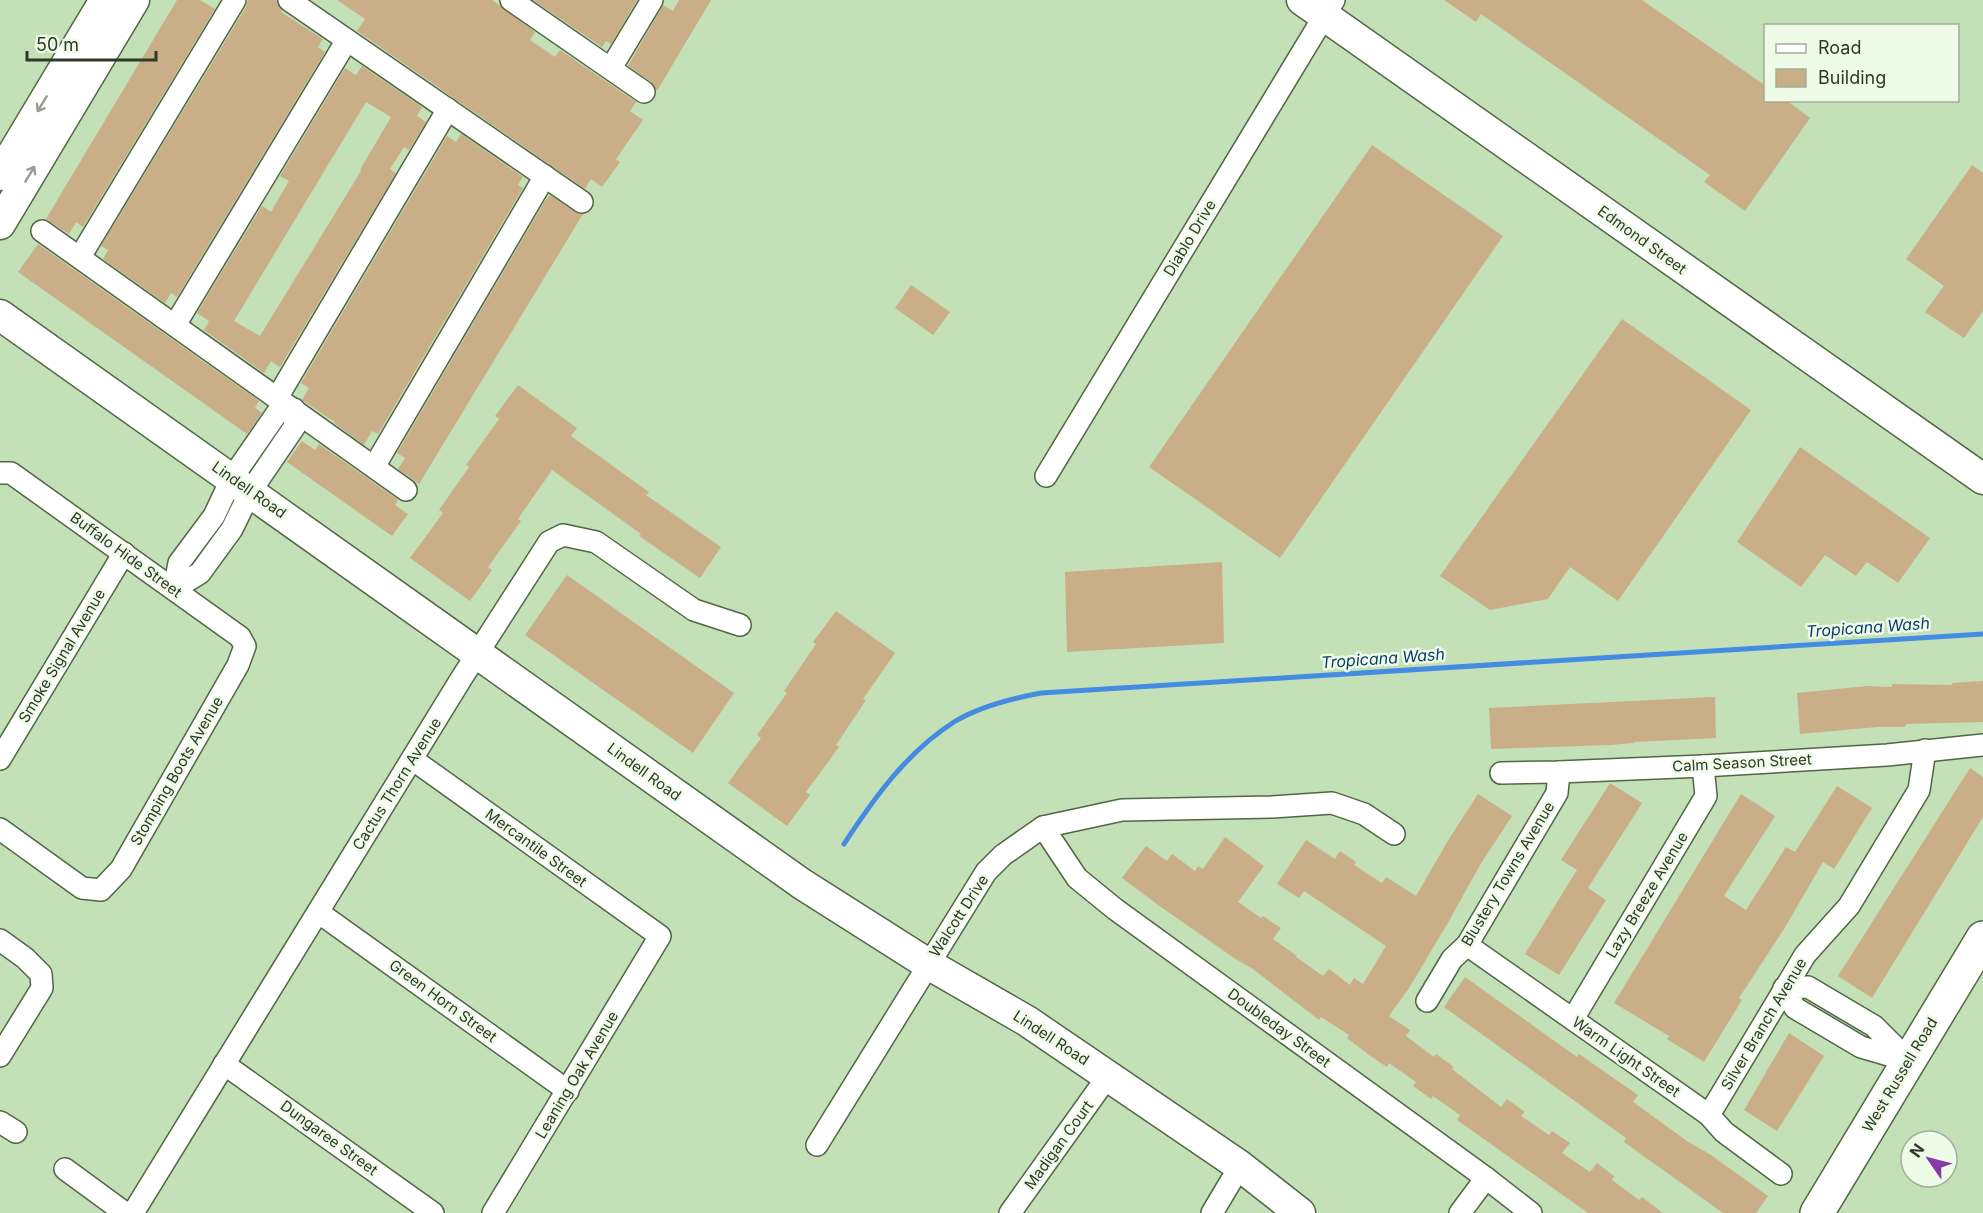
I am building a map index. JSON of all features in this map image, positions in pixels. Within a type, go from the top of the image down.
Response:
[{"type":"main road","name":"West Russell Road","points":[[1817,1213],[1983,938]]},
{"type":"street","points":[[0,224],[77,70],[105,0]]},
{"type":"street","points":[[0,175],[77,70],[134,0]]},
{"type":"street","points":[[80,257],[235,0]]},
{"type":"street","points":[[289,0],[582,202]]},
{"type":"street","points":[[513,0],[644,92]]},
{"type":"street","points":[[611,68],[652,0]]},
{"type":"street","name":"Diablo Drive","points":[[1046,476],[1320,5]]},
{"type":"street","name":"Edmond Street","points":[[1320,5],[1759,323],[1983,479]]},
{"type":"street","points":[[175,325],[347,40]]},
{"type":"street","points":[[286,404],[448,109]]},
{"type":"street","points":[[374,467],[545,176]]},
{"type":"street","points":[[42,231],[406,490]]},
{"type":"street","name":"Lindell Road","points":[[0,315],[763,857],[928,964],[1027,1021],[1240,1166],[1300,1213]]},
{"type":"street","points":[[174,589],[200,573],[232,529],[241,485],[296,426],[286,404]]},
{"type":"street","name":"Buffalo Hide Street","points":[[0,473],[11,473],[240,637],[245,646]]},
{"type":"street","name":"Cactus Thorn Avenue","points":[[133,1213],[477,653],[549,542],[563,535],[596,542],[694,610],[740,625]]},
{"type":"street","name":"Smoke Signal Avenue","points":[[0,759],[124,553]]},
{"type":"street","name":"Stomping Boots Avenue","points":[[0,829],[82,888],[101,890],[121,869],[238,665],[245,646]]},
{"type":"street","name":"Calm Season Street","points":[[1501,773],[1703,766],[1887,755],[1983,745]]},
{"type":"street","name":"Silver Branch Avenue","points":[[1708,1115],[1805,955],[1849,906],[1919,790],[1925,750]]},
{"type":"street","name":"Mercantile Street","points":[[412,759],[660,936]]},
{"type":"street","name":"Lazy Breeze Avenue","points":[[1573,1019],[1706,796],[1703,766]]},
{"type":"street","name":"Blustery Towns Avenue","points":[[1427,1001],[1452,959],[1467,945],[1557,793],[1559,772]]},
{"type":"street","name":"Walcott Drive","points":[[817,1145],[986,872],[1003,855],[1043,828],[1122,810],[1272,807],[1332,803],[1364,814],[1394,834]]},
{"type":"street","name":"Doubleday Street","points":[[1043,828],[1077,878],[1115,909],[1531,1213]]},
{"type":"street","name":"Green Horn Street","points":[[318,912],[568,1091]]},
{"type":"street","name":"Leaning Oak Avenue","points":[[494,1213],[660,936]]},
{"type":"street","points":[[0,940],[25,958],[41,974],[42,988],[0,1056]]},
{"type":"street","name":"Warm Light Street","points":[[1467,945],[1708,1115],[1724,1132],[1781,1174]]},
{"type":"street","points":[[1784,988],[1794,1008],[1861,1047],[1908,1061]]},
{"type":"street","name":"Dungaree Street","points":[[225,1064],[433,1213]]},
{"type":"street","name":"Madigan Court","points":[[1010,1213],[1108,1076]]},
{"type":"street","points":[[1212,1213],[1240,1166]]},
{"type":"street","points":[[65,1169],[125,1213]]},
{"type":"street","points":[[1460,1213],[1486,1178]]},
{"type":"building","points":[[177,0],[200,0],[215,9],[83,227],[76,222],[69,234],[46,219]]},
{"type":"building","points":[[248,0],[276,0],[281,12],[323,39],[318,47],[325,52],[177,297],[171,293],[165,303],[103,259],[108,250],[101,246],[246,7]]},
{"type":"building","points":[[337,0],[492,0],[535,32],[530,40],[555,57],[560,50],[636,102],[630,111],[643,120],[616,159],[620,162],[602,187],[591,179],[585,189],[357,31],[365,19]]},
{"type":"building","points":[[533,0],[637,0],[611,44],[606,41],[602,47]]},
{"type":"building","points":[[679,0],[711,0],[657,91],[651,82],[628,66],[663,5],[673,11]]},
{"type":"building","points":[[1444,0],[1642,0],[1764,85],[1764,102],[1789,102],[1810,118],[1745,211],[1704,182],[1710,175],[1481,14],[1476,22]]},
{"type":"building","points":[[362,66],[422,107],[417,116],[426,122],[409,150],[404,147],[390,169],[396,173],[280,367],[271,361],[264,373],[204,330],[209,321],[197,313],[262,206],[271,212],[289,181],[280,176],[345,68],[356,75]],"holes":[[[366,102],[391,117],[361,171],[260,336],[234,321]]]},
{"type":"building","points":[[461,134],[523,177],[518,185],[523,188],[378,434],[372,431],[364,445],[302,400],[309,388],[301,383],[447,136],[456,142]]},
{"type":"building","points":[[1372,145],[1503,236],[1280,558],[1149,467]]},
{"type":"building","points":[[1972,165],[1983,173],[1983,311],[1964,338],[1925,312],[1944,286],[1906,259]]},
{"type":"building","points":[[550,195],[575,212],[583,214],[419,484],[398,469],[405,458],[397,453]]},
{"type":"building","points":[[38,244],[259,401],[255,408],[262,413],[247,434],[18,272]]},
{"type":"building","points":[[911,285],[950,312],[933,335],[895,308]]},
{"type":"building","points":[[1622,319],[1751,410],[1618,601],[1570,567],[1548,599],[1490,610],[1440,576]]},
{"type":"building","points":[[518,385],[577,428],[571,436],[649,492],[646,495],[721,547],[700,578],[639,536],[641,534],[552,470],[518,519],[521,521],[488,567],[492,570],[470,601],[410,558],[443,513],[439,510],[469,467],[466,465],[499,419],[495,416]]},
{"type":"building","points":[[302,441],[315,450],[319,444],[398,500],[395,505],[408,514],[392,536],[287,462]]},
{"type":"building","points":[[1800,447],[1930,538],[1898,583],[1867,562],[1856,576],[1825,555],[1801,587],[1737,542]]},
{"type":"building","points":[[1222,562],[1224,643],[1067,652],[1065,572]]},
{"type":"building","points":[[567,575],[734,693],[693,753],[525,635]]},
{"type":"building","points":[[836,611],[895,653],[863,699],[866,700],[836,745],[839,747],[806,792],[810,795],[787,826],[728,783],[761,738],[757,735],[787,693],[784,691],[816,644],[813,642]]},
{"type":"building","points":[[1983,681],[1983,722],[1906,724],[1905,727],[1800,734],[1797,693],[1867,686],[1892,687],[1892,684],[1952,685],[1952,683]]},
{"type":"building","points":[[1715,697],[1716,738],[1610,745],[1491,749],[1489,708]]},
{"type":"building","points":[[1970,768],[1983,777],[1983,817],[1872,998],[1838,976]]},
{"type":"building","points":[[1610,783],[1642,803],[1588,888],[1606,900],[1559,975],[1525,954],[1577,870],[1561,860]]},
{"type":"building","points":[[1837,786],[1872,808],[1834,869],[1823,862],[1784,929],[1739,998],[1742,1000],[1704,1062],[1667,1039],[1669,1036],[1614,1003],[1741,794],[1775,816],[1724,896],[1746,910],[1786,847],[1795,852]]},
{"type":"building","points":[[1478,794],[1512,816],[1480,865],[1409,988],[1389,1016],[1410,1030],[1406,1036],[1434,1057],[1436,1054],[1454,1067],[1452,1069],[1501,1107],[1507,1099],[1525,1112],[1521,1116],[1549,1135],[1552,1131],[1570,1143],[1562,1153],[1590,1172],[1597,1163],[1614,1176],[1612,1180],[1639,1200],[1642,1197],[1663,1213],[1588,1213],[1457,1120],[1460,1115],[1433,1096],[1431,1099],[1413,1086],[1416,1082],[1389,1063],[1387,1067],[1369,1055],[1347,1038],[1349,1035],[1321,1017],[1319,1020],[1253,969],[1234,958],[1122,878],[1146,846],[1167,861],[1172,854],[1195,871],[1198,866],[1203,869],[1225,837],[1264,866],[1238,902],[1281,928],[1273,939],[1323,976],[1329,969],[1350,985],[1354,978],[1363,984],[1386,946],[1304,891],[1299,898],[1277,884],[1306,840],[1335,859],[1340,851],[1356,862],[1354,865],[1382,883],[1386,877],[1416,896]]},
{"type":"building","points":[[1465,977],[1577,1057],[1579,1054],[1638,1095],[1633,1102],[1768,1196],[1756,1213],[1723,1213],[1624,1142],[1626,1138],[1444,1007]]},
{"type":"building","points":[[1789,1033],[1824,1056],[1777,1131],[1744,1110]]},
{"type":"waterway","name":"Tropicana Wash","points":[[844,844],[893,777],[921,747],[937,734],[974,712],[1008,700],[1041,693],[1983,634]]}]
